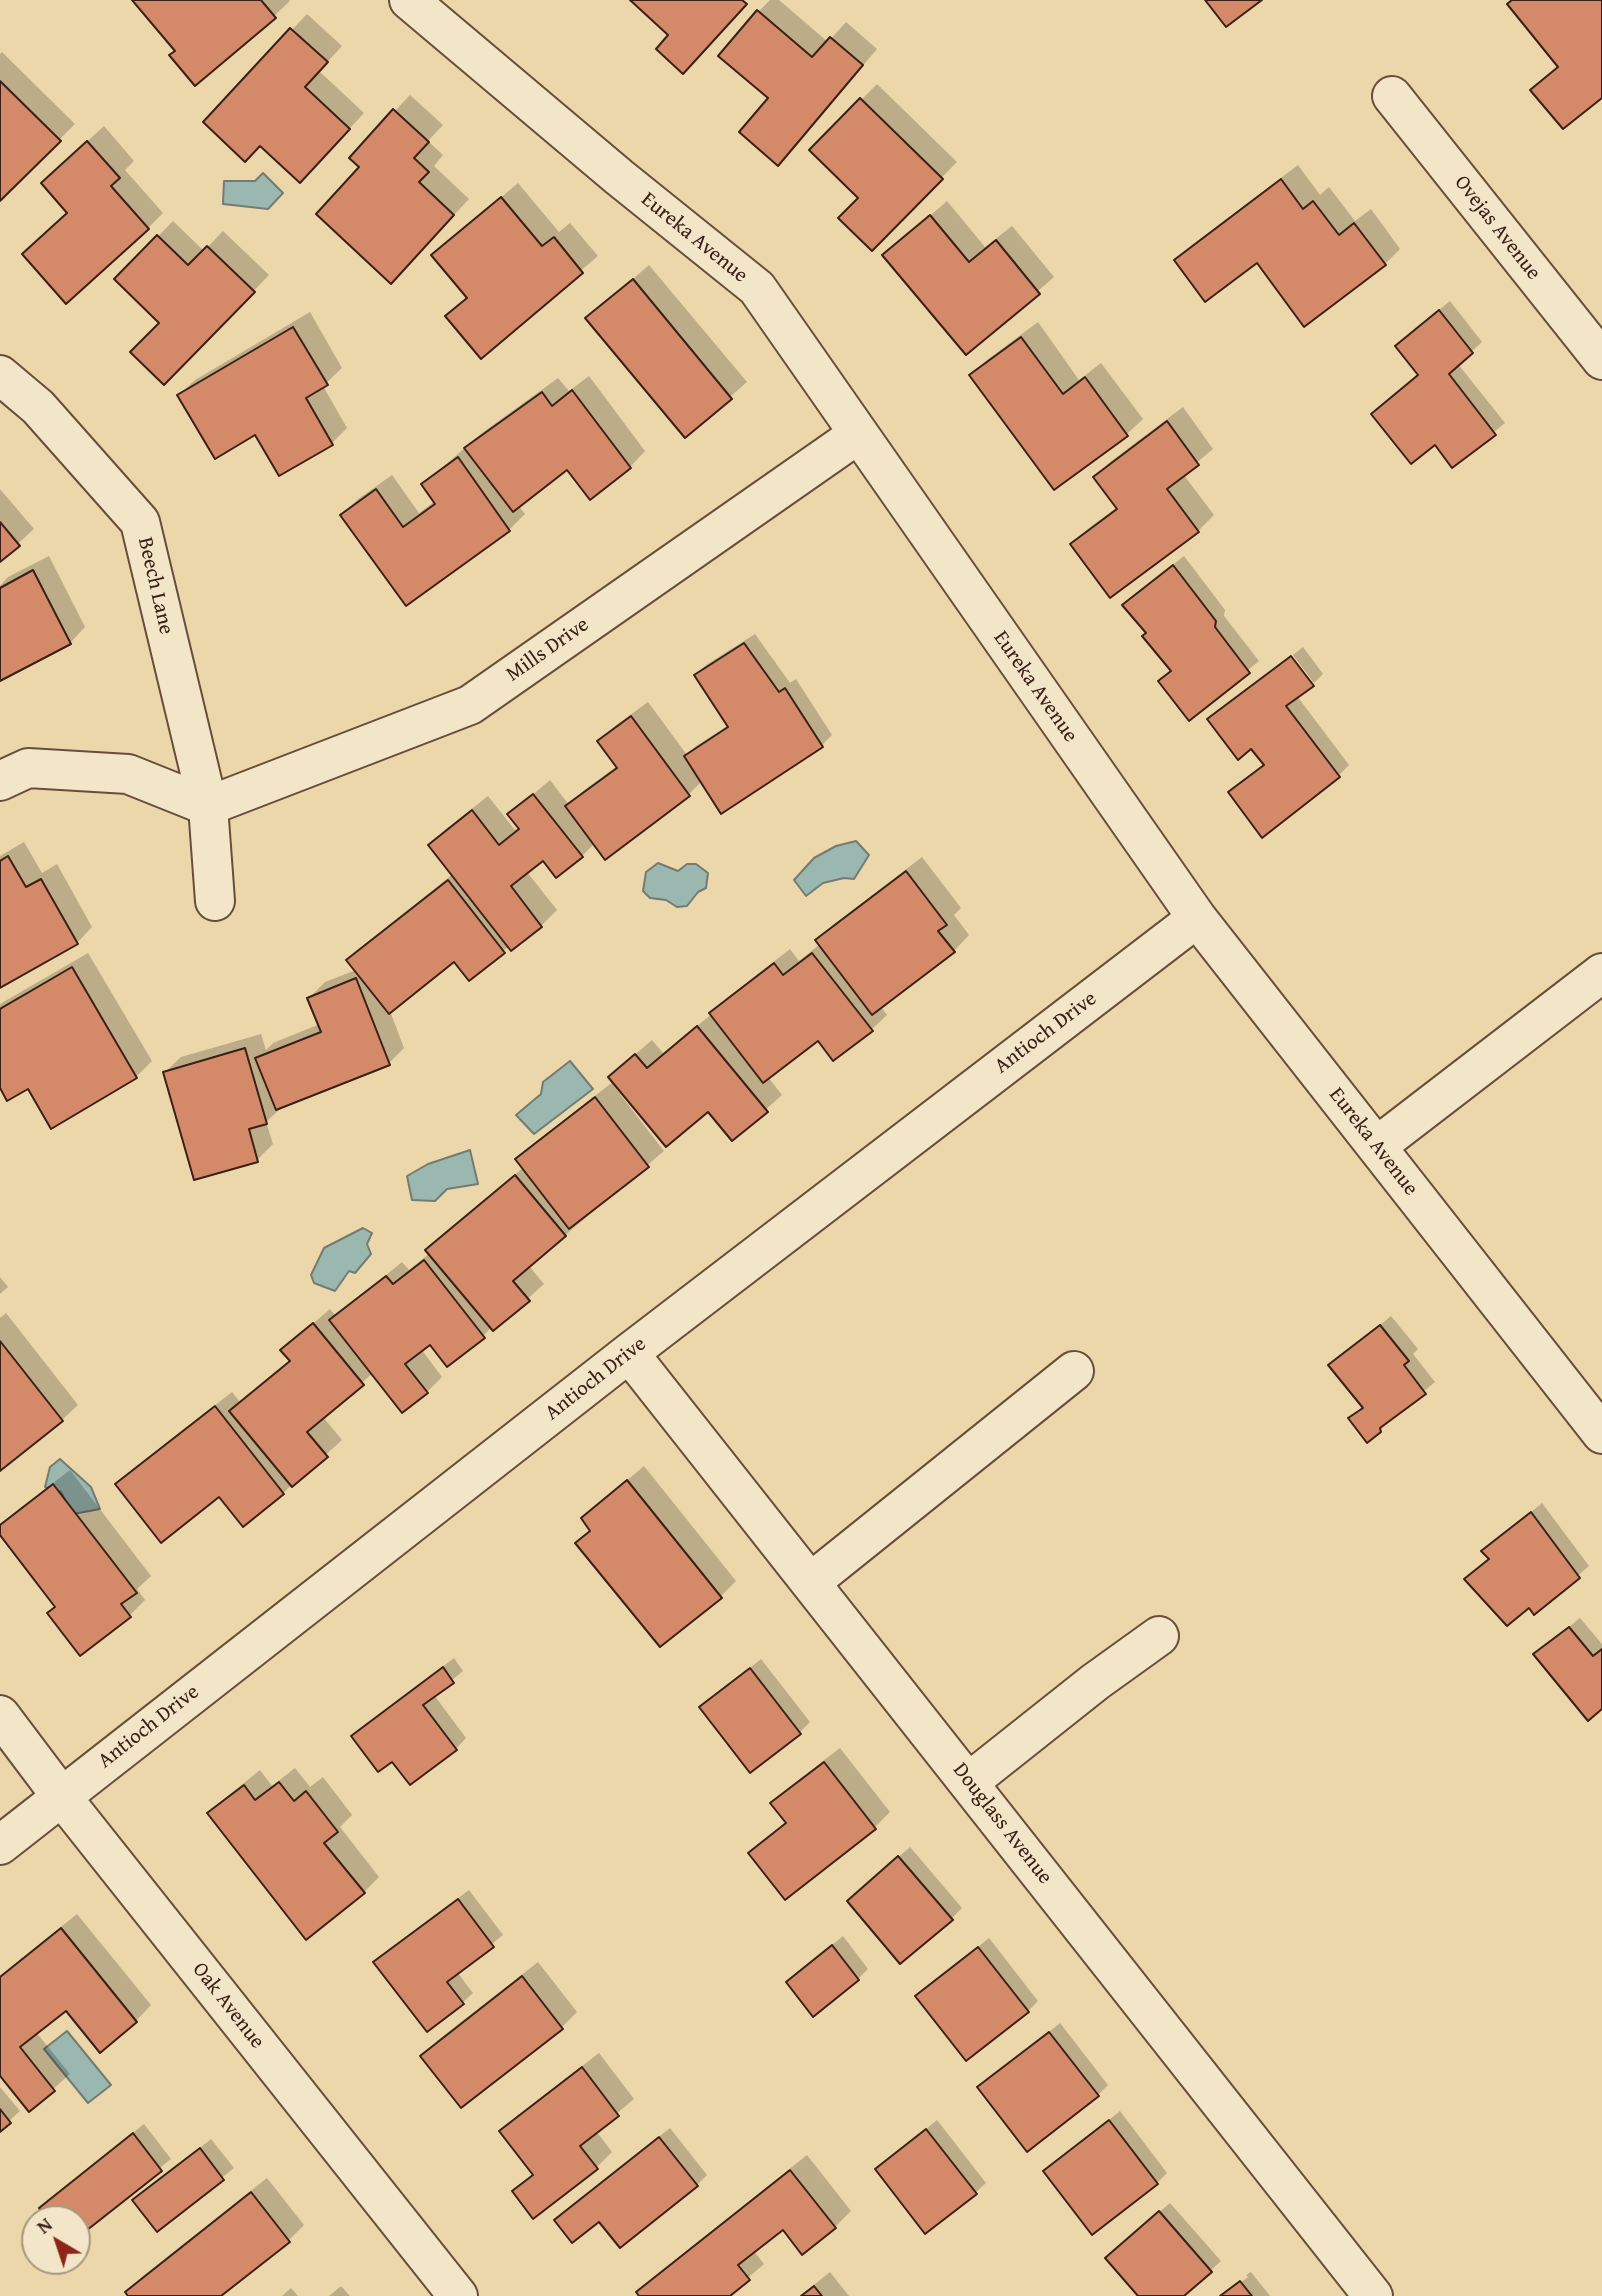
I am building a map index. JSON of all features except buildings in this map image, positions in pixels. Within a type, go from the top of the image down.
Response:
[{"type":"street","name":"Eureka Avenue","points":[[409,0],[618,177],[757,288],[857,435],[1197,918],[1602,1434]]},
{"type":"street","name":"Ovejas Avenue","points":[[1392,96],[1602,360]]},
{"type":"street","name":"Beech Lane","points":[[0,375],[38,407],[140,522],[208,806]]},
{"type":"street","name":"Mills Drive","points":[[208,806],[470,705],[857,435]]},
{"type":"street","points":[[0,781],[28,768],[128,774],[208,806],[215,901]]},
{"type":"street","name":"Antioch Drive","points":[[0,1845],[629,1353],[1197,918]]},
{"type":"street","points":[[1377,1146],[1602,973]]},
{"type":"street","name":"Douglass Avenue","points":[[629,1353],[1373,2296]]},
{"type":"street","points":[[811,1582],[1074,1371]]},
{"type":"street","points":[[969,1782],[1095,1682],[1159,1636]]},
{"type":"street","name":"Oak Avenue","points":[[0,1715],[61,1796],[458,2296]]},
{"type":"water","points":[[263,173],[283,193],[268,209],[223,204],[224,181],[255,181]]},
{"type":"water","points":[[856,841],[869,855],[854,879],[844,878],[823,883],[806,896],[794,880],[814,858],[836,846]]},
{"type":"water","points":[[658,863],[678,871],[687,864],[696,864],[708,873],[706,888],[698,892],[687,906],[677,907],[666,900],[650,898],[643,891],[646,872]]},
{"type":"water","points":[[570,1061],[593,1089],[534,1134],[516,1115],[541,1094],[543,1082]]},
{"type":"water","points":[[470,1150],[478,1184],[447,1189],[435,1201],[412,1200],[407,1176],[428,1164]]},
{"type":"water","points":[[363,1228],[372,1233],[367,1244],[371,1254],[355,1273],[349,1271],[335,1291],[314,1283],[311,1275],[324,1248]]},
{"type":"water","points":[[60,1459],[91,1487],[100,1509],[73,1514],[61,1492],[45,1487],[50,1467]]},
{"type":"water","points":[[67,2031],[111,2085],[88,2103],[44,2049]]}]
